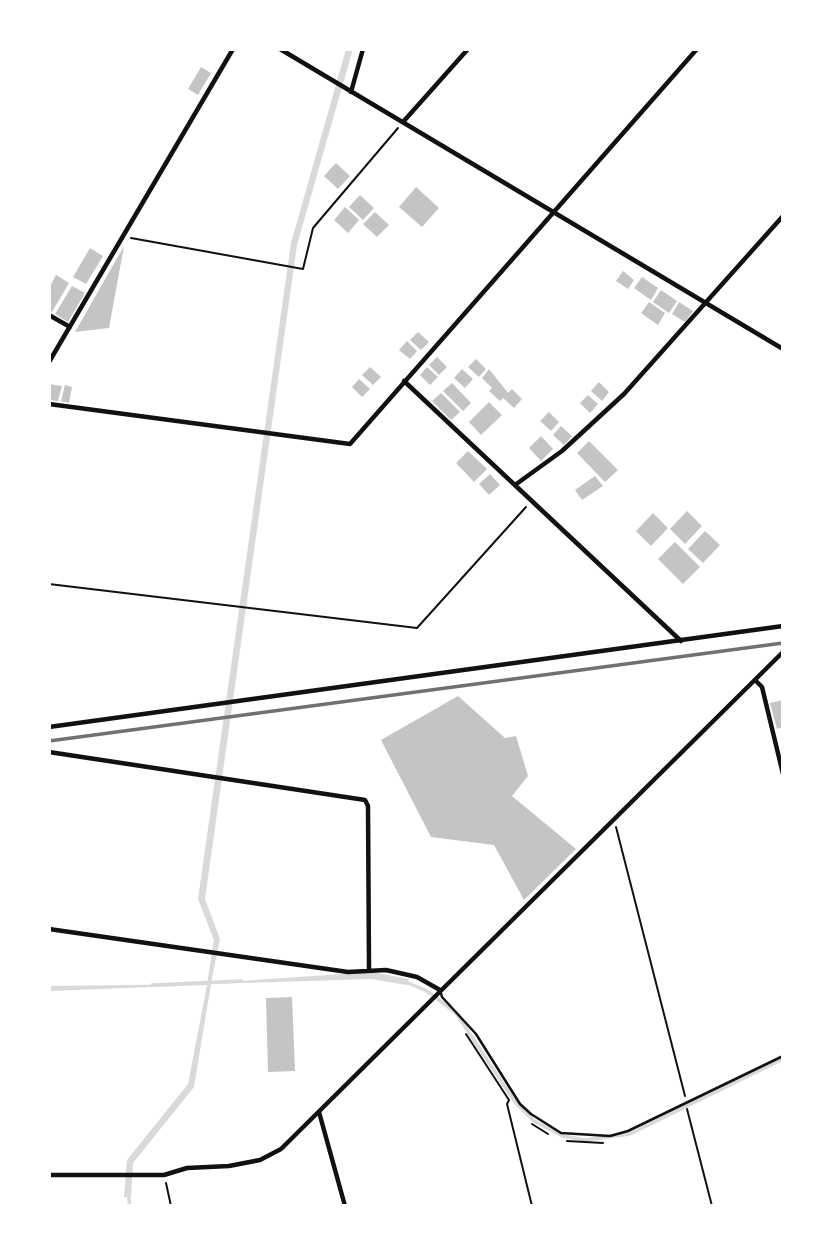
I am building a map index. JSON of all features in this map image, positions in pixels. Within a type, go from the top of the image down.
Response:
[{"type":"street","points":[[49,362],[125,237],[233,49]]},
{"type":"street","points":[[280,49],[783,349]]},
{"type":"street","points":[[351,92],[363,49]]},
{"type":"street","points":[[403,122],[468,49]]},
{"type":"street","points":[[49,404],[350,444],[697,49]]},
{"type":"street","points":[[515,485],[562,451],[624,394],[783,216]]},
{"type":"street","points":[[49,314],[70,327]]},
{"type":"street","points":[[404,380],[681,641]]},
{"type":"street","points":[[49,727],[783,626]]},
{"type":"street","points":[[49,1175],[164,1175],[187,1168],[229,1166],[260,1160],[281,1149],[783,652]]},
{"type":"street","points":[[755,680],[762,687],[783,774]]},
{"type":"street","points":[[49,752],[365,800],[368,806],[369,969]]},
{"type":"street","points":[[49,929],[348,972],[369,969],[417,977],[440,990]]},
{"type":"street","points":[[319,1111],[345,1206]]},
{"type":"lane","points":[[440,990],[442,997],[477,1034],[520,1104],[537,1119],[561,1133],[610,1136],[687,1104],[783,1056]]},
{"type":"path","points":[[125,237],[303,269],[313,228],[403,122]]},
{"type":"path","points":[[49,584],[417,628],[532,501]]},
{"type":"path","points":[[611,820],[615,823],[712,1206]]},
{"type":"path","points":[[461,1026],[514,1106]]},
{"type":"path","points":[[509,1100],[507,1104],[532,1206]]},
{"type":"path","points":[[528,1120],[551,1135]]},
{"type":"path","points":[[564,1140],[578,1143],[612,1142]]},
{"type":"path","points":[[164,1175],[172,1206]]},
{"type":"shaded area","points":[[346,49],[353,49],[297,245],[205,899],[220,939],[211,983],[371,972],[409,979],[407,985],[371,979],[211,984],[194,1087],[133,1163],[131,1197],[124,1197],[127,1160],[188,1084],[207,985],[49,991],[49,986],[207,984],[214,940],[198,899],[291,243]]},
{"type":"building","points":[[201,67],[211,73],[198,95],[188,89]]},
{"type":"building","points":[[336,163],[350,176],[338,189],[324,176]]},
{"type":"building","points":[[416,187],[439,208],[422,227],[399,207]]},
{"type":"building","points":[[360,195],[374,208],[363,220],[349,207]]},
{"type":"building","points":[[345,207],[359,220],[348,233],[334,220]]},
{"type":"building","points":[[375,212],[389,225],[377,237],[363,224]]},
{"type":"building","points":[[124,246],[109,328],[75,332]]},
{"type":"building","points":[[90,248],[103,256],[86,284],[73,277]]},
{"type":"building","points":[[623,271],[634,280],[628,289],[616,281]]},
{"type":"building","points":[[56,275],[69,283],[52,312],[49,310],[49,288]]},
{"type":"building","points":[[642,277],[658,288],[651,300],[634,288]]},
{"type":"building","points":[[72,286],[85,293],[68,322],[55,314]]},
{"type":"building","points":[[661,290],[677,301],[669,313],[653,302]]},
{"type":"building","points":[[649,302],[665,313],[658,325],[641,313]]},
{"type":"building","points":[[679,302],[693,311],[685,322],[672,314]]},
{"type":"building","points":[[418,332],[429,342],[421,350],[410,340]]},
{"type":"building","points":[[407,341],[417,351],[410,359],[399,350]]},
{"type":"building","points":[[437,357],[447,367],[439,375],[429,365]]},
{"type":"building","points":[[476,359],[486,369],[479,377],[468,367]]},
{"type":"building","points":[[370,367],[381,377],[373,385],[362,375]]},
{"type":"building","points":[[427,367],[438,377],[430,385],[420,375]]},
{"type":"building","points":[[462,369],[473,379],[465,388],[454,378]]},
{"type":"building","points":[[489,369],[508,393],[512,389],[522,399],[514,408],[489,391],[492,388],[482,378]]},
{"type":"building","points":[[359,379],[370,389],[362,397],[352,387]]},
{"type":"building","points":[[599,382],[609,392],[602,401],[591,391]]},
{"type":"building","points":[[452,383],[471,403],[463,411],[443,391]]},
{"type":"building","points":[[49,384],[62,386],[58,401],[49,400]]},
{"type":"building","points":[[65,385],[72,387],[69,403],[61,401]]},
{"type":"building","points":[[441,393],[460,412],[451,420],[432,401]]},
{"type":"building","points":[[588,395],[598,404],[590,413],[580,403]]},
{"type":"building","points":[[489,402],[502,415],[481,435],[469,422]]},
{"type":"building","points":[[549,412],[559,422],[551,431],[540,421]]},
{"type":"building","points":[[561,426],[572,436],[564,445],[553,435]]},
{"type":"building","points":[[541,436],[553,449],[541,461],[529,448]]},
{"type":"building","points":[[589,441],[618,470],[605,482],[577,453]]},
{"type":"building","points":[[468,451],[487,469],[474,482],[456,463]]},
{"type":"building","points":[[490,474],[500,485],[489,495],[479,484]]},
{"type":"building","points":[[595,476],[603,486],[582,500],[575,490]]},
{"type":"building","points":[[687,511],[702,526],[685,544],[670,529]]},
{"type":"building","points":[[653,513],[668,528],[651,546],[636,531]]},
{"type":"building","points":[[705,531],[720,545],[703,563],[688,549]]},
{"type":"building","points":[[675,542],[700,567],[683,584],[658,559]]},
{"type":"building","points":[[458,696],[505,738],[516,736],[528,776],[512,796],[576,849],[524,900],[494,845],[431,837],[381,740]]},
{"type":"building","points":[[783,700],[783,727],[777,729],[770,703]]},
{"type":"building","points":[[292,997],[295,1071],[268,1072],[266,998]]},
{"type":"waterway","points":[[152,985],[242,981]]},
{"type":"waterway","points":[[406,982],[427,991],[456,1013],[515,1102],[534,1121],[563,1136],[585,1140],[630,1134],[783,1059]]},
{"type":"waterway","points":[[128,1193],[130,1206]]},
{"type":"railway","points":[[49,741],[783,643]]}]
